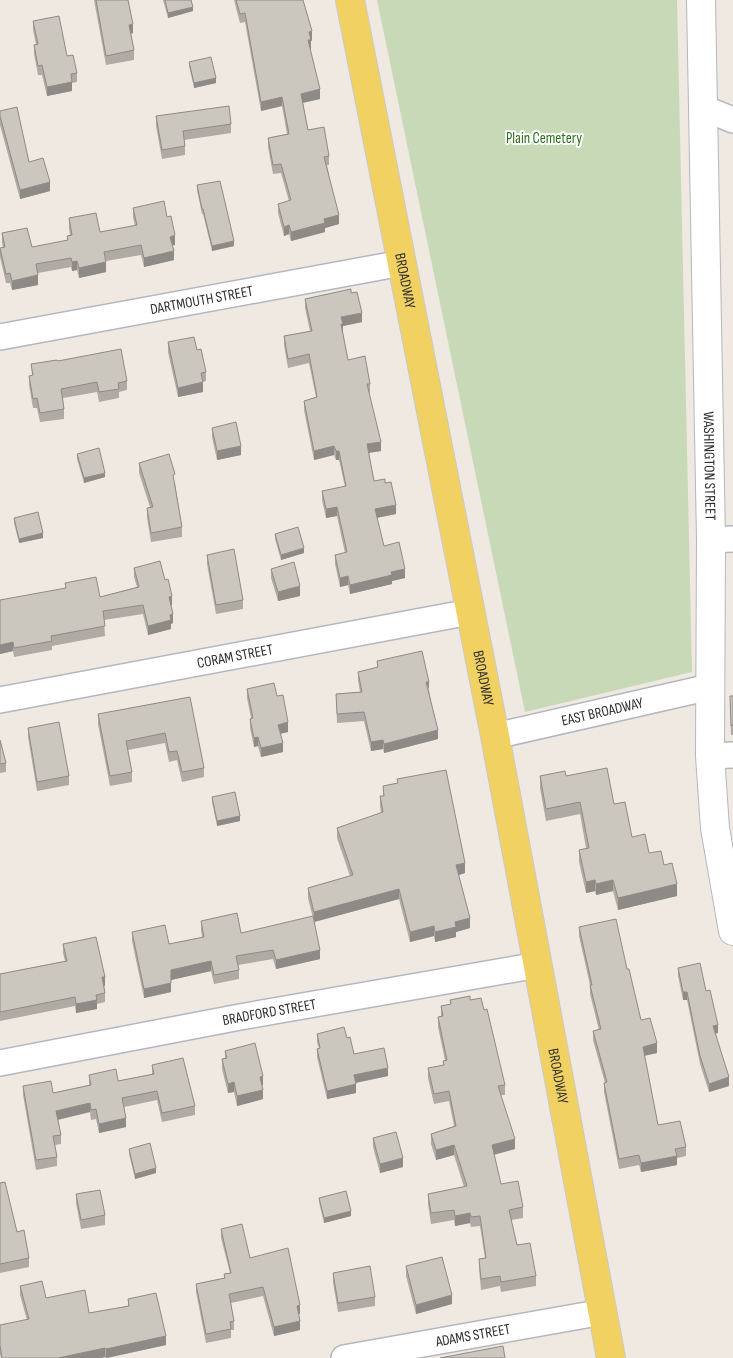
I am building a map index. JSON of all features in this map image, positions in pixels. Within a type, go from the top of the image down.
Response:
[{"type":"main road","name":"BROADWAY","points":[[350,0],[495,736],[611,1358]]},
{"type":"street","name":"WASHINGTON STREET","points":[[700,0],[722,539],[710,688],[721,756],[716,836],[733,931]]},
{"type":"street","points":[[703,108],[733,120]]},
{"type":"street","name":"DARTMOUTH STREET","points":[[0,337],[402,263]]},
{"type":"street","name":"CORAM STREET","points":[[0,700],[470,612]]},
{"type":"street","name":"EAST BROADWAY","points":[[495,736],[710,688]]},
{"type":"street","name":"BRADFORD STREET","points":[[0,1063],[249,1016],[538,965]]},
{"type":"street","name":"ADAMS STREET","points":[[344,1358],[603,1312]]},
{"type":"green space","name":"Plain Cemetery","points":[[377,0],[677,0],[692,672],[525,712]]},
{"type":"building","points":[[96,0],[128,0],[133,24],[129,25],[134,50],[106,56]]},
{"type":"building","points":[[165,0],[191,0],[193,7],[168,13]]},
{"type":"building","points":[[236,0],[303,0],[312,31],[309,32],[311,40],[308,40],[320,89],[301,94],[308,130],[324,127],[329,156],[324,157],[339,215],[324,219],[325,223],[291,232],[289,225],[284,227],[278,204],[291,200],[281,164],[273,165],[268,138],[289,134],[282,97],[261,102],[245,13],[240,14]]},
{"type":"building","points":[[59,16],[67,56],[73,55],[77,73],[71,74],[72,82],[47,87],[42,65],[38,66],[34,45],[38,44],[33,21]]},
{"type":"building","points":[[211,57],[216,78],[194,83],[189,62]]},
{"type":"building","points":[[229,106],[231,124],[183,131],[185,146],[162,150],[156,116]]},
{"type":"building","points":[[17,107],[29,162],[43,158],[50,182],[20,190],[0,116],[0,111]]},
{"type":"building","points":[[220,181],[234,241],[212,246],[197,185]]},
{"type":"building","points":[[164,201],[167,217],[171,216],[175,235],[170,237],[174,251],[144,258],[141,245],[104,252],[106,262],[79,268],[77,261],[72,262],[71,258],[36,264],[38,275],[12,281],[10,273],[6,274],[0,248],[5,247],[2,233],[27,228],[32,247],[68,240],[67,236],[72,235],[69,218],[96,213],[100,232],[137,225],[133,208]]},
{"type":"building","points":[[351,289],[351,293],[357,292],[362,313],[341,317],[348,360],[365,356],[370,384],[367,384],[381,442],[367,444],[374,481],[385,479],[385,483],[391,482],[396,505],[375,509],[384,546],[399,542],[405,569],[391,572],[392,575],[350,585],[348,576],[340,578],[335,555],[347,552],[337,507],[326,509],[322,491],[346,486],[339,451],[336,451],[334,446],[314,451],[304,401],[317,397],[309,354],[288,359],[284,336],[312,331],[305,299]]},
{"type":"building","points":[[194,337],[197,350],[201,349],[206,372],[201,373],[203,382],[178,388],[168,342]]},
{"type":"building","points":[[121,349],[127,381],[118,383],[119,389],[99,392],[97,382],[61,389],[64,409],[40,413],[37,398],[33,399],[29,376],[33,375],[31,364]]},
{"type":"building","points":[[236,422],[241,446],[217,451],[212,428]]},
{"type":"building","points":[[99,448],[105,473],[84,478],[77,454]]},
{"type":"building","points":[[169,454],[175,474],[173,475],[182,527],[151,533],[147,508],[153,507],[139,463]]},
{"type":"building","points":[[38,512],[43,533],[19,539],[14,518]]},
{"type":"building","points":[[298,527],[304,548],[281,555],[275,534]]},
{"type":"building","points":[[234,549],[243,600],[216,605],[207,555]]},
{"type":"building","points":[[160,561],[165,580],[168,579],[172,596],[169,597],[173,614],[170,615],[171,620],[148,626],[143,605],[103,611],[105,626],[51,636],[52,641],[14,648],[13,642],[0,645],[0,600],[66,588],[65,583],[96,577],[100,597],[139,587],[134,568]]},
{"type":"building","points":[[294,562],[300,586],[278,592],[271,569]]},
{"type":"building","points":[[422,651],[429,682],[426,682],[438,730],[384,744],[383,740],[371,742],[364,712],[337,714],[336,694],[362,692],[358,672],[378,667],[377,661]]},
{"type":"building","points":[[274,683],[277,696],[283,695],[288,722],[278,725],[283,743],[261,748],[258,737],[254,738],[250,719],[253,718],[247,689]]},
{"type":"building","points":[[730,696],[733,696],[733,725],[731,726]]},
{"type":"building","points":[[190,697],[204,768],[182,772],[177,751],[169,752],[165,733],[126,741],[132,772],[110,776],[98,714]]},
{"type":"building","points":[[59,722],[69,776],[37,782],[28,728]]},
{"type":"building","points":[[0,740],[6,763],[0,764]]},
{"type":"building","points":[[607,768],[614,804],[625,802],[632,837],[645,834],[649,853],[661,851],[664,865],[672,863],[677,884],[618,898],[613,880],[596,884],[595,880],[586,882],[579,850],[589,848],[580,802],[546,809],[540,776],[565,771],[566,776]]},
{"type":"building","points":[[446,770],[465,863],[456,865],[470,918],[455,922],[456,927],[435,932],[434,926],[410,932],[399,889],[314,912],[308,888],[353,875],[337,828],[383,812],[380,796],[384,796],[383,786],[398,783],[397,779]]},
{"type":"building","points":[[235,792],[240,816],[217,821],[212,797]]},
{"type":"building","points":[[237,913],[241,933],[313,916],[320,950],[276,960],[273,950],[236,956],[239,970],[214,975],[211,961],[171,970],[171,983],[144,989],[132,932],[165,925],[169,944],[204,937],[201,921]]},
{"type":"building","points":[[616,919],[641,1020],[650,1018],[657,1043],[643,1047],[658,1125],[680,1121],[686,1147],[675,1149],[677,1156],[641,1163],[639,1155],[619,1159],[604,1083],[607,1082],[593,1031],[601,1029],[579,927]]},
{"type":"building","points":[[96,937],[105,977],[102,977],[105,993],[96,995],[97,1000],[76,1004],[75,997],[0,1012],[0,974],[67,961],[63,944]]},
{"type":"building","points":[[700,963],[706,991],[710,990],[718,1025],[713,1026],[729,1077],[709,1084],[700,1056],[687,992],[683,992],[678,968]]},
{"type":"building","points":[[470,996],[470,1000],[481,998],[484,1010],[487,1009],[505,1085],[498,1086],[515,1139],[492,1145],[501,1184],[518,1181],[523,1207],[509,1210],[517,1245],[530,1243],[536,1276],[501,1282],[500,1276],[481,1279],[479,1259],[486,1258],[480,1216],[471,1217],[470,1213],[455,1216],[454,1210],[431,1213],[428,1194],[467,1186],[454,1145],[436,1150],[431,1134],[456,1126],[449,1091],[434,1094],[428,1068],[444,1065],[443,1061],[447,1060],[438,1017],[443,1016],[441,1006],[451,1004],[450,1000]]},
{"type":"building","points":[[344,1027],[347,1038],[350,1037],[354,1054],[384,1048],[388,1068],[354,1075],[356,1084],[327,1091],[317,1049],[320,1048],[317,1034]]},
{"type":"building","points":[[255,1043],[263,1076],[260,1077],[263,1090],[237,1096],[234,1082],[228,1084],[222,1059],[227,1058],[225,1051]]},
{"type":"building","points":[[183,1058],[195,1106],[162,1113],[157,1091],[122,1098],[126,1118],[99,1124],[96,1109],[91,1110],[90,1103],[56,1111],[61,1135],[53,1136],[57,1157],[36,1160],[23,1086],[51,1081],[53,1093],[91,1085],[89,1075],[116,1069],[118,1081],[154,1074],[152,1065]]},
{"type":"building","points":[[396,1132],[403,1158],[380,1164],[373,1138]]},
{"type":"building","points":[[150,1143],[156,1168],[135,1174],[129,1149]]},
{"type":"building","points":[[5,1182],[17,1232],[24,1230],[29,1258],[0,1264],[0,1183]]},
{"type":"building","points":[[100,1190],[105,1215],[81,1220],[76,1194]]},
{"type":"building","points":[[346,1191],[351,1211],[324,1218],[319,1198]]},
{"type":"building","points":[[242,1224],[250,1258],[288,1248],[300,1305],[297,1306],[300,1321],[274,1327],[263,1287],[229,1294],[234,1321],[230,1322],[231,1329],[206,1334],[196,1284],[225,1278],[224,1274],[231,1273],[221,1229]]},
{"type":"building","points":[[442,1257],[452,1295],[416,1305],[406,1266]]},
{"type":"building","points":[[370,1266],[375,1297],[338,1303],[333,1273]]},
{"type":"building","points":[[42,1281],[46,1298],[85,1290],[89,1313],[129,1306],[128,1299],[156,1293],[166,1336],[58,1358],[2,1358],[0,1325],[29,1319],[20,1286]]},
{"type":"building","points":[[503,1346],[505,1358],[440,1358]]}]
